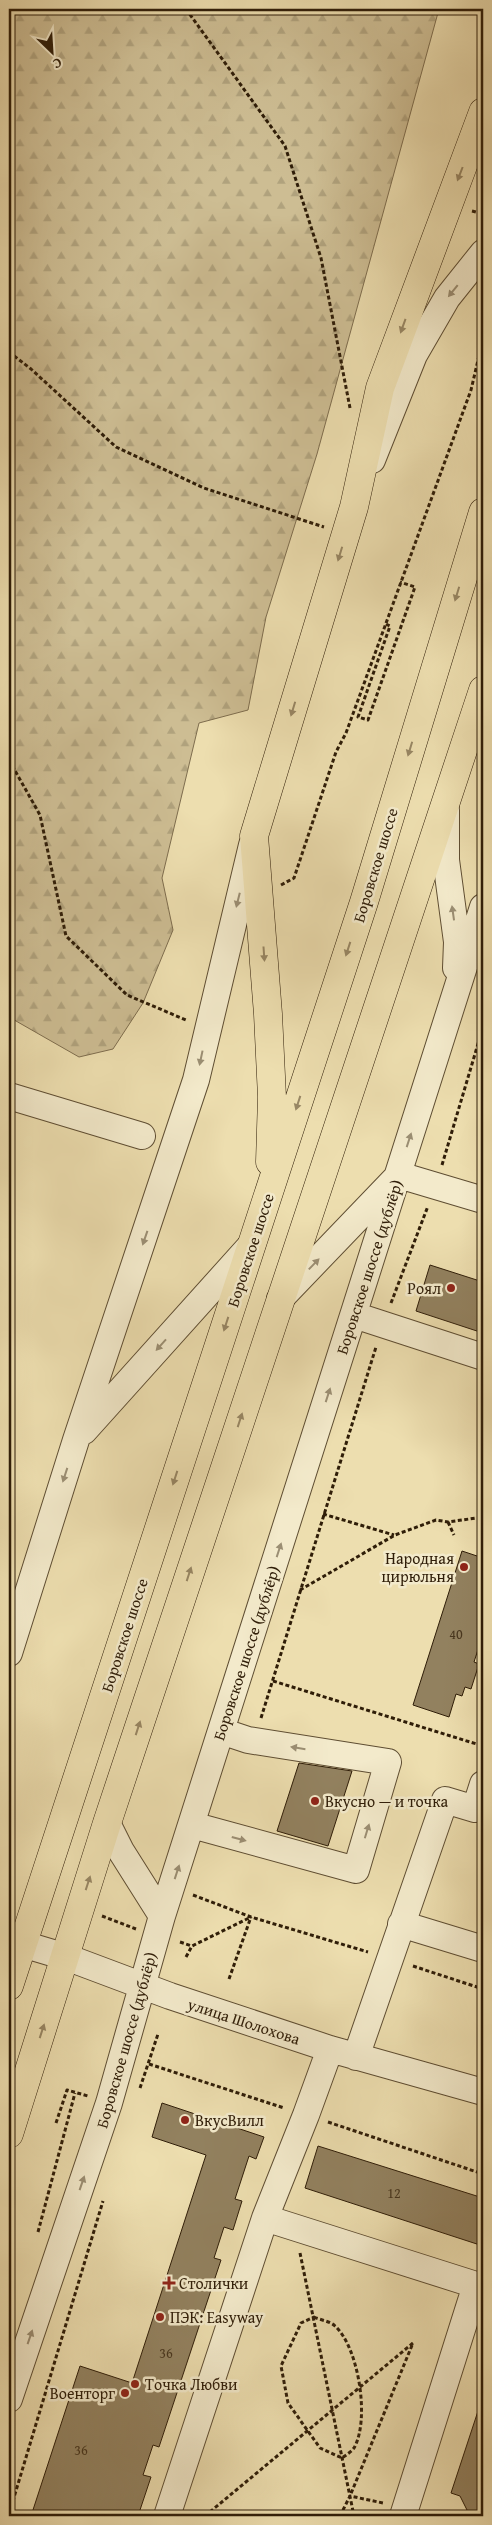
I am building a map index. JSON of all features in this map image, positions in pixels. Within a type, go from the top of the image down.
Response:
[{"type":"main road","points":[[269,1193],[272,1097],[260,896],[254,836],[354,507],[380,388],[483,112]]},
{"type":"main road","name":"Боровское шоссе","points":[[9,1986],[16,1942],[269,1193],[364,902],[483,512]]},
{"type":"main road","points":[[9,2134],[107,1823],[483,690]]},
{"type":"street","points":[[354,507],[414,355],[447,298],[483,253]]},
{"type":"street","points":[[446,800],[446,860],[457,942],[455,996]]},
{"type":"street","points":[[9,1653],[76,1440],[196,1080],[254,836]]},
{"type":"street","name":"Боровское шоссе (дублёр)","points":[[9,2399],[109,2103],[143,1986],[151,1923],[192,1825],[483,906]]},
{"type":"street","points":[[9,1096],[142,1136]]},
{"type":"street","points":[[280,1299],[399,1175],[483,1200]]},
{"type":"street","points":[[76,1440],[252,1244]]},
{"type":"street","points":[[354,1315],[483,1357]]},
{"type":"street","points":[[192,1825],[356,1870],[388,1762],[248,1740],[221,1731]]},
{"type":"street","points":[[356,2057],[445,1800],[479,1811],[483,1784]]},
{"type":"street","points":[[107,1823],[121,1851],[151,1923]]},
{"type":"street","points":[[401,1924],[483,1949]]},
{"type":"street","name":"улица Шолохова","points":[[16,1942],[66,1956],[143,1986],[330,2049],[483,2092]]},
{"type":"street","points":[[174,2514],[306,2087],[330,2049]]},
{"type":"street","points":[[264,2218],[480,2286],[404,2512]]},
{"type":"path","points":[[186,9],[285,146],[322,258],[351,414]]},
{"type":"path","points":[[260,896],[294,878],[336,752],[346,733],[471,390],[483,339]]},
{"type":"path","points":[[9,352],[31,369],[116,448],[204,488],[328,529]]},
{"type":"path","points":[[386,624],[390,626],[358,717],[368,720],[416,587],[400,582]]},
{"type":"path","points":[[9,760],[40,815],[66,936],[128,995],[191,1022]]},
{"type":"path","points":[[248,1740],[258,1726],[273,1681],[299,1590],[383,1324],[436,1186],[483,1027]]},
{"type":"path","points":[[323,1514],[395,1535]]},
{"type":"path","points":[[299,1590],[395,1535],[436,1520],[448,1522],[483,1517]]},
{"type":"path","points":[[448,1522],[454,1535]]},
{"type":"path","points":[[273,1681],[483,1746]]},
{"type":"path","points":[[195,1888],[192,1897],[252,1916]]},
{"type":"path","points":[[97,1914],[151,1923]]},
{"type":"path","points":[[186,1957],[192,1946],[252,1916]]},
{"type":"path","points":[[229,1979],[252,1916]]},
{"type":"path","points":[[180,1942],[192,1946]]},
{"type":"path","points":[[136,2095],[150,2064],[158,2034]]},
{"type":"path","points":[[56,2123],[67,2090],[95,2098]]},
{"type":"path","points":[[38,2235],[75,2092]]},
{"type":"path","points":[[9,2514],[105,2195]]},
{"type":"path","points":[[295,2228],[354,2516]]},
{"type":"path","points":[[314,2317],[334,2325],[347,2342],[360,2388],[362,2424],[353,2449],[342,2458],[320,2448],[307,2432],[288,2402],[281,2366],[301,2323],[314,2317]]},
{"type":"path","points":[[205,2516],[413,2344],[340,2516]]},
{"type":"path","points":[[350,2496],[404,2512]]},
{"type":"green space","points":[[9,9],[439,9],[317,454],[266,617],[248,710],[199,723],[162,878],[173,930],[143,1003],[113,1049],[79,1057],[9,1017]]},
{"type":"building","points":[[430,1265],[483,1282],[483,1333],[416,1311]]},
{"type":"building","points":[[462,1551],[483,1558],[483,1634],[474,1662],[479,1664],[471,1689],[465,1687],[462,1696],[456,1694],[449,1717],[413,1705]]},
{"type":"building","name":"Вкусно — и точка","points":[[299,1763],[352,1771],[328,1846],[277,1831]]},
{"type":"building","points":[[162,2103],[264,2137],[256,2159],[249,2156],[235,2199],[242,2201],[233,2230],[224,2227],[214,2258],[221,2260],[159,2447],[153,2445],[143,2475],[151,2477],[138,2516],[31,2516],[80,2366],[132,2383],[206,2155],[152,2137]]},
{"type":"building","points":[[318,2146],[483,2198],[483,2246],[305,2188]]},
{"type":"building","points":[[480,2405],[483,2405],[483,2516],[470,2516],[460,2496],[451,2493]]},
{"type":"place","name":"Роял","points":[[451,1288]]},
{"type":"place","name":"Народная цирюльня","points":[[464,1567]]},
{"type":"place","name":"Вкусно — и точка","points":[[315,1801]]},
{"type":"place","name":"ВкусВилл","points":[[185,2120]]},
{"type":"place","name":"Столички","points":[[169,2283]]},
{"type":"place","name":"ПЭК: Easyway","points":[[160,2317]]},
{"type":"place","name":"Точка Любви","points":[[135,2384]]},
{"type":"place","name":"Военторг","points":[[125,2393]]}]
